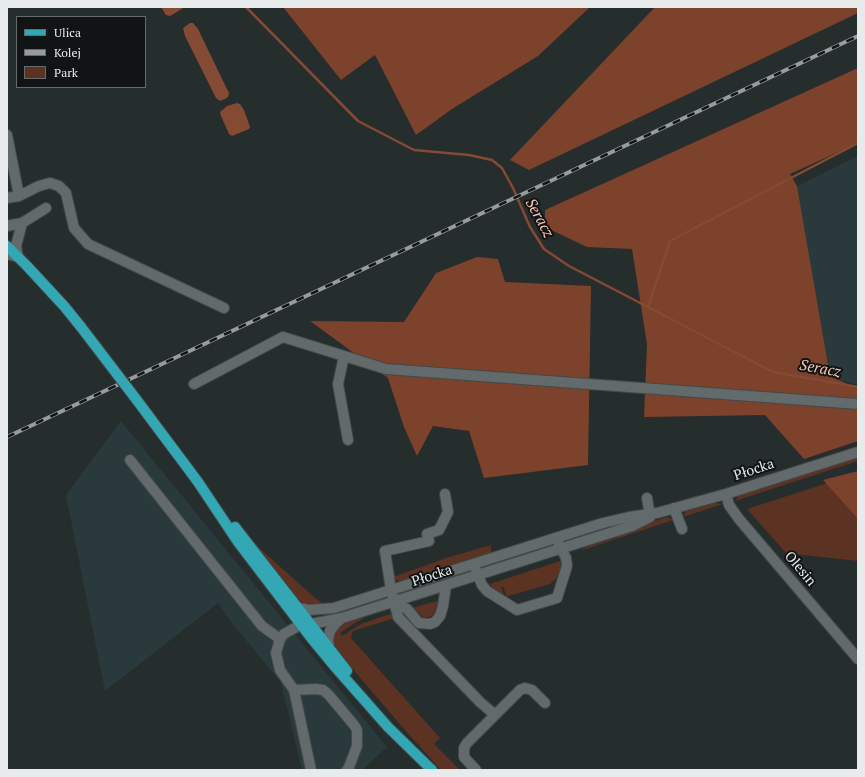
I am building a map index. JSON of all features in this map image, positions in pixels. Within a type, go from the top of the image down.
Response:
[{"type":"main road","points":[[7,246],[64,306],[198,482],[247,541],[298,608],[306,623],[336,668],[388,727],[415,752]]},
{"type":"main road","points":[[198,482],[238,542],[329,648],[415,752],[432,770]]},
{"type":"street","points":[[7,135],[19,196]]},
{"type":"street","points":[[7,198],[19,196],[39,186],[50,183],[59,186],[66,193],[74,228],[88,244],[224,308]]},
{"type":"street","points":[[7,226],[22,223],[46,208]]},
{"type":"street","points":[[7,254],[18,257],[17,242],[22,223]]},
{"type":"street","points":[[194,384],[283,337],[386,369],[858,404]]},
{"type":"street","points":[[344,356],[338,384],[348,440]]},
{"type":"street","name":"Płocka","points":[[306,623],[342,618],[446,586],[632,526],[652,515],[726,494],[858,452]]},
{"type":"street","points":[[130,460],[262,626],[280,639]]},
{"type":"street","points":[[444,494],[448,512],[439,530],[427,534],[428,541],[385,551],[391,590],[398,617],[480,702],[495,715]]},
{"type":"street","name":"Olesin","points":[[726,494],[730,505],[739,519],[858,659]]},
{"type":"street","points":[[647,498],[652,515]]},
{"type":"street","points":[[674,508],[682,529]]},
{"type":"street","name":"Płocka","points":[[306,623],[334,608],[474,563],[603,523],[629,517],[652,515]]},
{"type":"street","points":[[474,563],[482,585],[487,591],[517,610],[556,598],[567,566],[566,558],[555,538]]},
{"type":"street","points":[[394,602],[407,609],[419,623],[430,624],[435,622],[440,616],[446,586]]},
{"type":"street","name":"Płocka","points":[[298,608],[309,610],[334,608]]},
{"type":"street","points":[[329,648],[328,639],[330,631],[342,618]]},
{"type":"street","points":[[306,623],[284,634],[280,639],[276,653],[280,670],[294,690],[311,770]]},
{"type":"street","points":[[476,770],[464,757],[464,748],[467,743],[520,690],[525,688],[532,690],[545,703]]},
{"type":"street","points":[[294,690],[323,690],[354,725],[357,730],[357,746],[347,770]]},
{"type":"shaded area","points":[[161,7],[185,7],[170,16],[166,15]]},
{"type":"shaded area","points":[[283,7],[590,7],[538,56],[452,109],[416,135],[375,55],[341,80]]},
{"type":"shaded area","points":[[655,7],[858,7],[858,13],[529,170],[510,160]]},
{"type":"shaded area","points":[[190,23],[193,23],[198,29],[229,93],[228,97],[225,99],[220,101],[216,98],[185,36],[183,28]]},
{"type":"shaded area","points":[[858,68],[858,143],[790,174],[797,186],[830,376],[858,389],[858,441],[804,459],[765,415],[644,417],[647,344],[632,249],[587,247],[545,227],[545,210]]},
{"type":"shaded area","points":[[237,103],[240,104],[244,110],[250,127],[249,129],[232,136],[229,134],[220,112],[227,106]]},
{"type":"shaded area","points":[[858,156],[858,385],[830,377],[797,186]]},
{"type":"shaded area","points":[[477,257],[498,259],[505,282],[591,286],[588,465],[484,478],[469,431],[433,426],[417,456],[404,427],[388,378],[310,321],[404,322],[436,273]]},
{"type":"shaded area","points":[[121,421],[387,747],[362,770],[302,770],[281,683],[232,623],[218,603],[105,691],[66,495]]},
{"type":"shaded area","points":[[858,471],[858,519],[823,480]]},
{"type":"green space","points":[[858,446],[733,487],[658,505],[723,489]]},
{"type":"green space","points":[[858,457],[858,461],[735,501],[738,496],[742,494]]},
{"type":"green space","points":[[858,473],[858,561],[786,553],[747,509]]},
{"type":"green space","points":[[714,503],[723,504],[683,517],[686,511]]},
{"type":"green space","points":[[667,517],[673,520],[580,551],[586,547],[616,538],[633,528]]},
{"type":"green space","points":[[551,544],[551,547],[482,568],[482,565]]},
{"type":"green space","points":[[256,545],[325,605],[317,607],[304,604],[297,599]]},
{"type":"green space","points":[[491,545],[491,552],[489,553],[401,581],[395,580],[393,577],[446,558]]},
{"type":"green space","points":[[560,561],[561,568],[557,578],[550,584],[508,596],[506,595],[503,586],[501,587],[504,595],[495,591],[490,584]]},
{"type":"green space","points":[[470,569],[472,572],[400,594],[400,591]]},
{"type":"green space","points":[[440,600],[435,610],[436,612],[430,617],[423,617],[412,608]]},
{"type":"green space","points":[[364,614],[364,618],[340,633],[342,636],[361,624],[390,614],[438,664],[436,665],[392,619],[353,631],[351,638],[440,738],[434,744],[460,770],[441,770],[334,647],[333,639],[335,630],[350,620]]},
{"type":"waterway","name":"Seracz","points":[[246,7],[358,121],[414,150],[469,155],[492,160],[502,168],[513,188],[530,227],[544,249],[569,266],[773,372],[858,387]]},
{"type":"waterway","points":[[648,307],[670,241],[858,143]]},
{"type":"railway","points":[[7,437],[858,36]]}]
